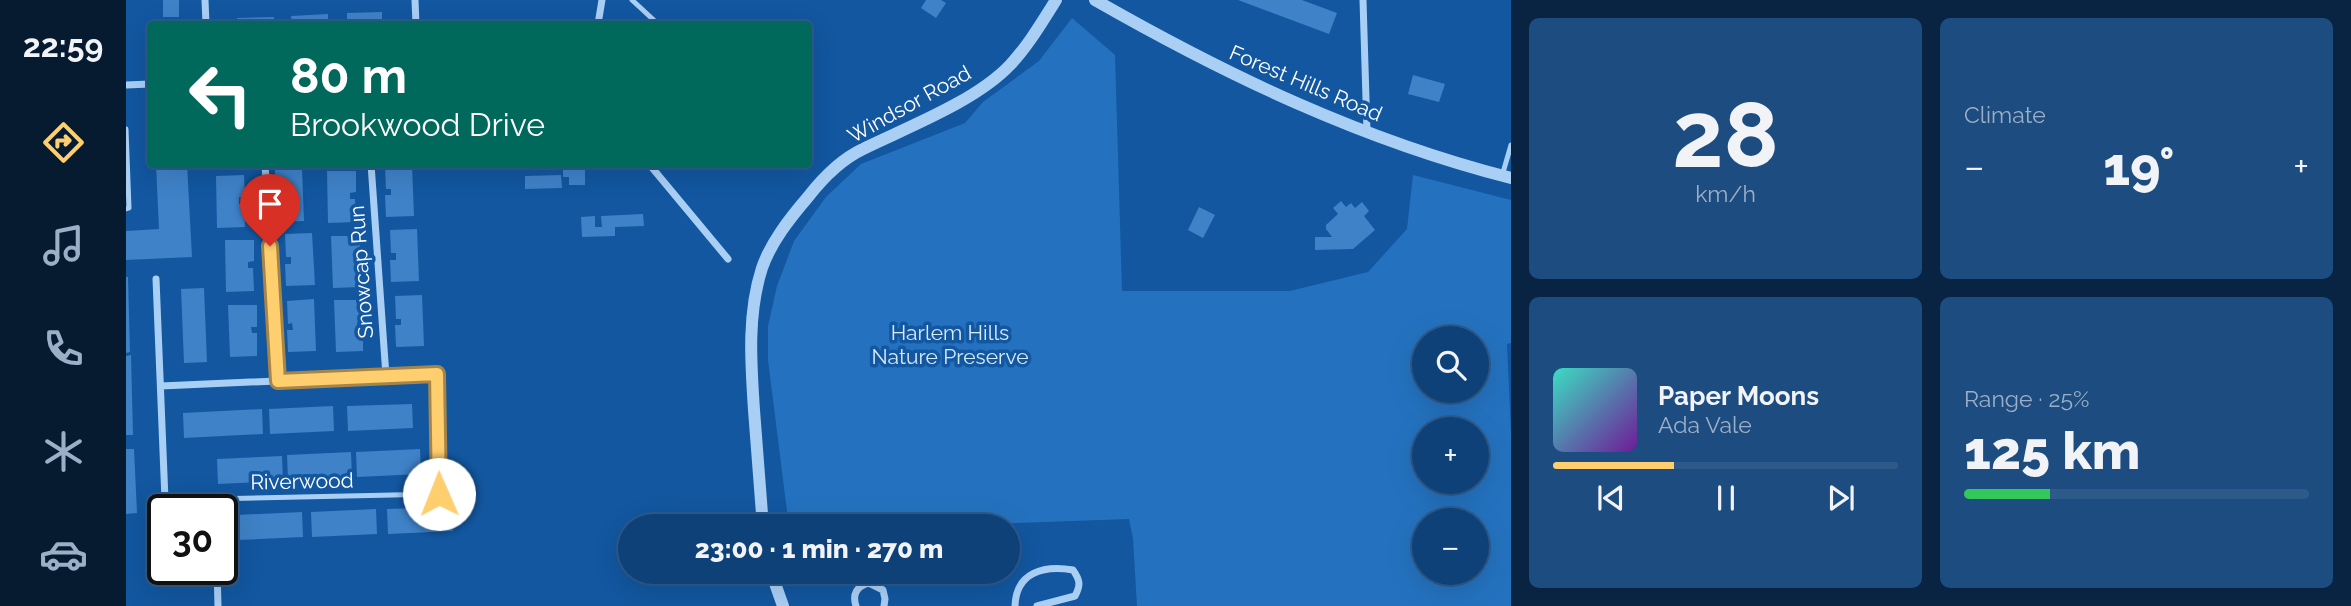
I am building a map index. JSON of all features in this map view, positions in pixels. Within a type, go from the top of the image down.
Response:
[{"type":"street","points":[[205,0],[206,21]]},
{"type":"street","points":[[415,0],[416,21]]},
{"type":"street","points":[[598,21],[602,0]]},
{"type":"street","name":"Windsor Road","points":[[761,514],[750,353],[762,267],[775,241],[821,181],[860,150],[919,124],[983,86],[1009,67],[1028,44],[1056,0]]},
{"type":"street","name":"Forest Hills Road","points":[[1095,0],[1174,45],[1267,91],[1367,133],[1507,177]]},
{"type":"street","points":[[1363,0],[1367,133]]},
{"type":"street","points":[[126,85],[147,84]]},
{"type":"street","points":[[265,168],[278,381]]},
{"type":"street","name":"Snowcap Run","points":[[371,168],[386,376]]},
{"type":"street","points":[[652,168],[728,259]]},
{"type":"street","points":[[156,279],[165,494]]},
{"type":"street","points":[[162,386],[437,374],[439,494]]},
{"type":"street","points":[[1015,606],[1018,588],[1025,578],[1037,571],[1059,568],[1073,570],[1079,579],[1080,587],[1076,596],[1037,606]]},
{"type":"street","points":[[856,606],[855,594],[858,588],[869,583],[883,590],[886,599],[884,606]]},
{"type":"street","points":[[775,584],[783,606]]},
{"type":"street","points":[[217,585],[218,606]]},
{"type":"lane","points":[[205,0],[212,0]]},
{"type":"lane","points":[[632,0],[655,21]]},
{"type":"lane","points":[[126,129],[126,208]]},
{"type":"lane","points":[[1507,177],[1511,145]]},
{"type":"lane","name":"Riverwood","points":[[238,498],[439,494]]},
{"type":"green space","name":"Harlem Hills Nature Preserve","points":[[1072,18],[1115,55],[1122,291],[1290,291],[1368,272],[1407,229],[1413,175],[1511,200],[1511,343],[1507,344],[1511,433],[1511,606],[1137,606],[1133,538],[1129,519],[1020,523],[1020,514],[787,514],[768,360],[768,326],[777,286],[794,241],[826,197],[861,164],[965,123],[983,102],[1039,61]]},
{"type":"building","points":[[163,0],[179,0],[179,17],[163,17]]},
{"type":"building","points":[[926,0],[941,0],[946,3],[936,18],[921,8]]},
{"type":"building","points":[[1238,0],[1302,0],[1337,13],[1329,34]]},
{"type":"building","points":[[382,12],[382,21],[347,21],[347,13]]},
{"type":"building","points":[[328,14],[328,21],[292,21],[291,16]]},
{"type":"building","points":[[274,17],[274,21],[238,21],[237,18]]},
{"type":"building","points":[[1413,75],[1445,84],[1439,102],[1408,94]]},
{"type":"building","points":[[156,168],[187,168],[192,257],[126,260],[126,231],[159,229]]},
{"type":"building","points":[[385,168],[412,168],[414,216],[386,217],[385,195],[391,195],[391,189],[386,189]]},
{"type":"building","points":[[563,168],[585,168],[585,185],[569,185],[569,177],[563,177]]},
{"type":"building","points":[[302,169],[304,221],[276,222],[275,200],[281,200],[281,193],[275,193],[275,170]]},
{"type":"building","points":[[327,171],[356,171],[356,192],[350,193],[350,199],[355,199],[356,222],[328,223]]},
{"type":"building","points":[[244,175],[245,197],[239,197],[239,204],[244,204],[245,227],[217,228],[216,176]]},
{"type":"building","points":[[561,175],[562,188],[525,189],[525,176]]},
{"type":"building","points":[[1341,201],[1346,207],[1351,203],[1355,208],[1362,202],[1369,211],[1364,216],[1375,230],[1353,249],[1315,250],[1315,237],[1332,237],[1326,225],[1338,214],[1333,208]]},
{"type":"building","points":[[1199,207],[1215,215],[1203,238],[1188,230]]},
{"type":"building","points":[[643,214],[644,226],[615,227],[615,236],[582,237],[581,217],[595,216],[595,227],[602,227],[601,216]]},
{"type":"building","points":[[417,229],[419,281],[391,282],[390,260],[396,260],[396,253],[391,253],[390,230]]},
{"type":"building","points":[[312,233],[315,285],[286,286],[285,264],[291,264],[291,257],[286,257],[285,234]]},
{"type":"building","points":[[331,236],[360,236],[360,257],[354,258],[355,264],[360,264],[360,287],[333,288]]},
{"type":"building","points":[[225,240],[254,240],[254,261],[248,262],[248,268],[253,268],[254,291],[226,292]]},
{"type":"building","points":[[126,277],[130,352],[126,353]]},
{"type":"building","points":[[204,288],[207,362],[184,363],[181,289]]},
{"type":"building","points":[[422,295],[424,346],[396,347],[395,325],[401,325],[401,319],[396,319],[395,296]]},
{"type":"building","points":[[314,299],[316,351],[288,352],[287,330],[293,330],[292,323],[288,324],[287,301]]},
{"type":"building","points":[[334,300],[363,300],[363,321],[357,322],[358,328],[363,328],[363,351],[336,352]]},
{"type":"building","points":[[228,305],[257,305],[257,327],[251,327],[252,333],[257,333],[257,356],[230,357]]},
{"type":"building","points":[[131,355],[133,435],[126,435],[126,356]]},
{"type":"building","points":[[412,404],[413,428],[348,431],[347,406]]},
{"type":"building","points":[[333,406],[334,431],[270,434],[269,409]]},
{"type":"building","points":[[262,409],[263,434],[184,438],[183,413]]},
{"type":"building","points":[[126,449],[134,449],[137,513],[126,514]]},
{"type":"building","points":[[420,449],[421,474],[357,477],[356,452]]},
{"type":"building","points":[[351,452],[352,477],[288,480],[287,455]]},
{"type":"building","points":[[282,456],[283,481],[218,484],[217,459]]},
{"type":"building","points":[[452,507],[453,531],[388,534],[387,509]]},
{"type":"building","points":[[376,509],[377,534],[312,537],[311,512]]},
{"type":"building","points":[[302,512],[303,537],[238,540],[238,515]]},
{"type":"route","points":[[270,246],[278,381],[437,374],[439,494]]}]
